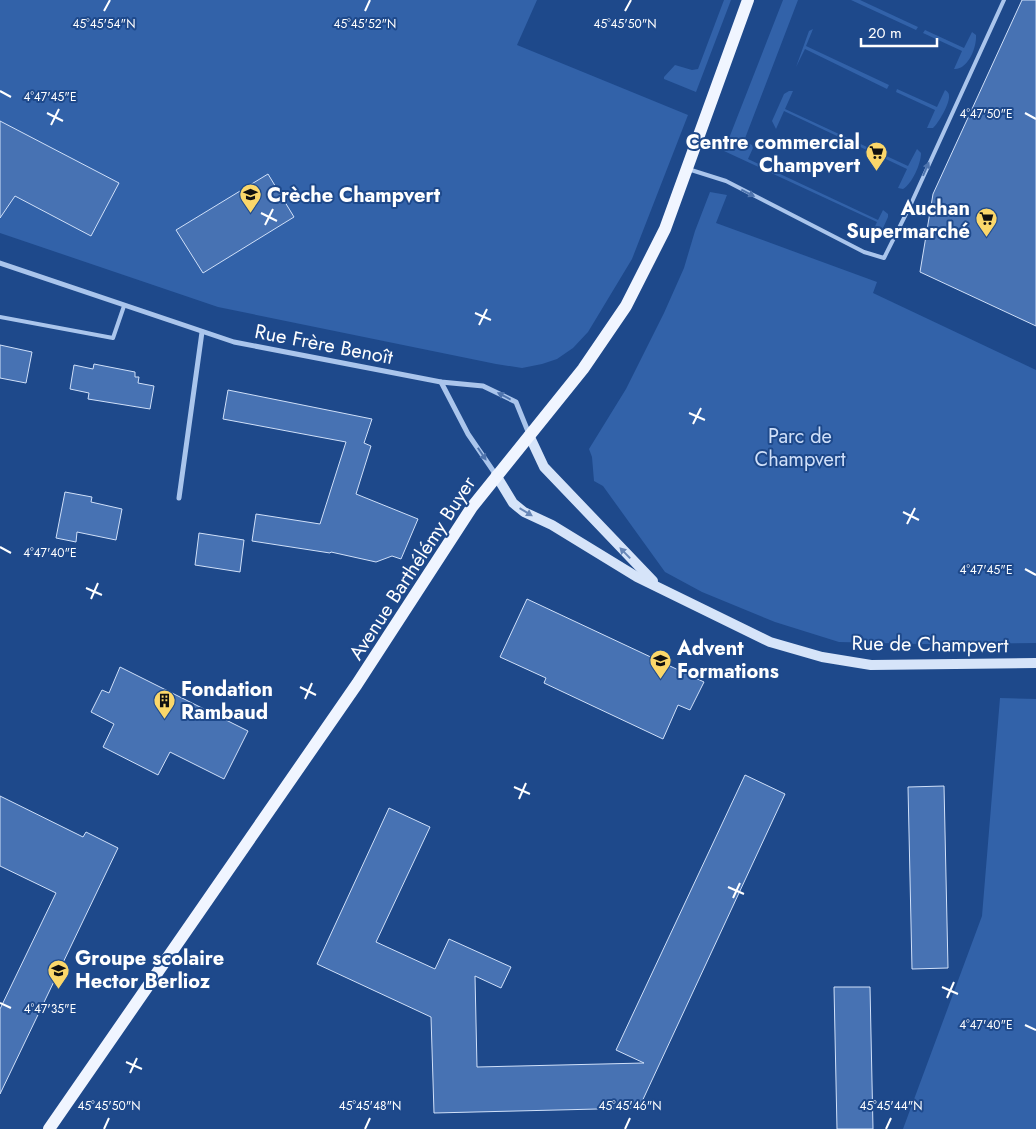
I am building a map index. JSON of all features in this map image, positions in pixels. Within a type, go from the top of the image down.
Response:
[{"type":"main road","name":"Avenue Barthélémy Buyer","points":[[49,1129],[357,684],[472,507],[583,370],[626,306],[665,229],[748,0]]},
{"type":"street","name":"Rue Frère Benoît","points":[[0,263],[234,342],[441,382],[483,386],[516,402],[529,435]]},
{"type":"street","points":[[179,498],[202,332]]},
{"type":"street","points":[[441,382],[468,434],[496,475]]},
{"type":"street","name":"Rue de Champvert","points":[[529,435],[544,467],[658,588]]},
{"type":"street","name":"Rue de Champvert","points":[[496,475],[514,503],[524,512],[552,525],[637,577],[770,642],[822,657],[871,665],[1036,663]]},
{"type":"lane","points":[[686,169],[726,181],[864,252],[884,258],[910,206],[1004,0]]},
{"type":"lane","points":[[0,317],[113,338],[124,306]]},
{"type":"green space","points":[[0,0],[537,0],[517,45],[688,115],[632,259],[588,332],[573,348],[557,359],[522,368],[496,364],[218,307],[0,233]]},
{"type":"green space","points":[[724,0],[731,0],[696,92],[664,79],[675,65],[692,70],[698,69]]},
{"type":"green space","points":[[783,0],[798,0],[744,141],[752,145],[753,148],[748,159],[878,220],[883,210],[888,214],[888,217],[879,237],[876,239],[870,237],[877,222],[724,151]]},
{"type":"green space","points":[[851,0],[860,0],[918,27],[916,30]]},
{"type":"green space","points":[[813,29],[806,46],[889,85],[887,89],[805,49],[796,67],[809,31]]},
{"type":"green space","points":[[925,30],[964,48],[972,32],[976,35],[976,40],[971,57],[963,66],[954,69],[962,51],[923,33]]},
{"type":"green space","points":[[897,89],[937,107],[945,90],[948,92],[948,103],[941,118],[933,128],[927,128],[935,110],[896,92]]},
{"type":"green space","points":[[793,91],[785,109],[908,166],[917,149],[921,153],[921,158],[910,183],[903,189],[898,188],[907,169],[784,111],[776,129],[772,121],[784,94]]},
{"type":"green space","name":"Parc de Champvert","points":[[710,192],[727,195],[716,223],[877,282],[873,293],[1036,370],[1036,643],[922,644],[839,642],[775,622],[702,592],[665,572],[603,486],[594,481],[592,457],[589,449],[626,389],[664,313],[684,268],[695,231]]},
{"type":"green space","points":[[1000,698],[1036,699],[1036,1129],[903,1129],[982,916]]},
{"type":"building","name":"Auchan Supermarché","points":[[1022,0],[1036,0],[1036,326],[920,272],[933,194]]},
{"type":"building","points":[[0,121],[119,183],[91,236],[15,196],[0,218]]},
{"type":"building","name":"Crèche Champvert","points":[[268,174],[294,217],[203,273],[176,230]]},
{"type":"building","points":[[0,345],[32,352],[26,383],[0,378]]},
{"type":"building","points":[[94,364],[135,372],[135,377],[139,377],[138,383],[154,386],[150,409],[88,399],[89,393],[70,389],[74,365],[93,369]]},
{"type":"building","points":[[228,390],[372,419],[364,443],[371,446],[356,494],[418,519],[401,559],[392,556],[376,562],[331,552],[252,541],[256,514],[320,524],[346,442],[223,419]]},
{"type":"building","points":[[65,492],[92,497],[91,502],[122,509],[116,540],[77,532],[76,542],[56,538]]},
{"type":"building","points":[[199,533],[244,540],[240,572],[195,565]]},
{"type":"building","points":[[527,599],[704,682],[690,710],[678,705],[663,739],[544,683],[546,678],[500,657]]},
{"type":"building","name":"Fondation Rambaud","points":[[120,667],[248,731],[224,779],[170,752],[158,775],[103,747],[114,724],[91,712],[102,690],[109,693]]},
{"type":"building","points":[[745,775],[785,794],[639,1108],[434,1113],[431,1017],[317,964],[389,808],[430,827],[376,942],[435,969],[449,939],[511,967],[501,988],[475,976],[477,1067],[644,1063],[616,1050]]},
{"type":"building","points":[[944,786],[948,968],[912,969],[908,787]]},
{"type":"building","points":[[0,796],[83,837],[86,832],[118,848],[0,1094],[0,1009],[56,893],[0,866]]},
{"type":"building","points":[[834,987],[870,987],[873,1129],[837,1129]]},
{"type":"place","name":"Centre commercial Champvert","points":[[876,172]]},
{"type":"place","name":"Crèche Champvert","points":[[251,214]]},
{"type":"place","name":"Auchan Supermarché","points":[[986,238]]},
{"type":"place","name":"Advent Formations","points":[[661,679]]},
{"type":"place","name":"Fondation Rambaud","points":[[165,720]]},
{"type":"place","name":"Groupe scolaire Hector Berlioz","points":[[59,989]]}]
